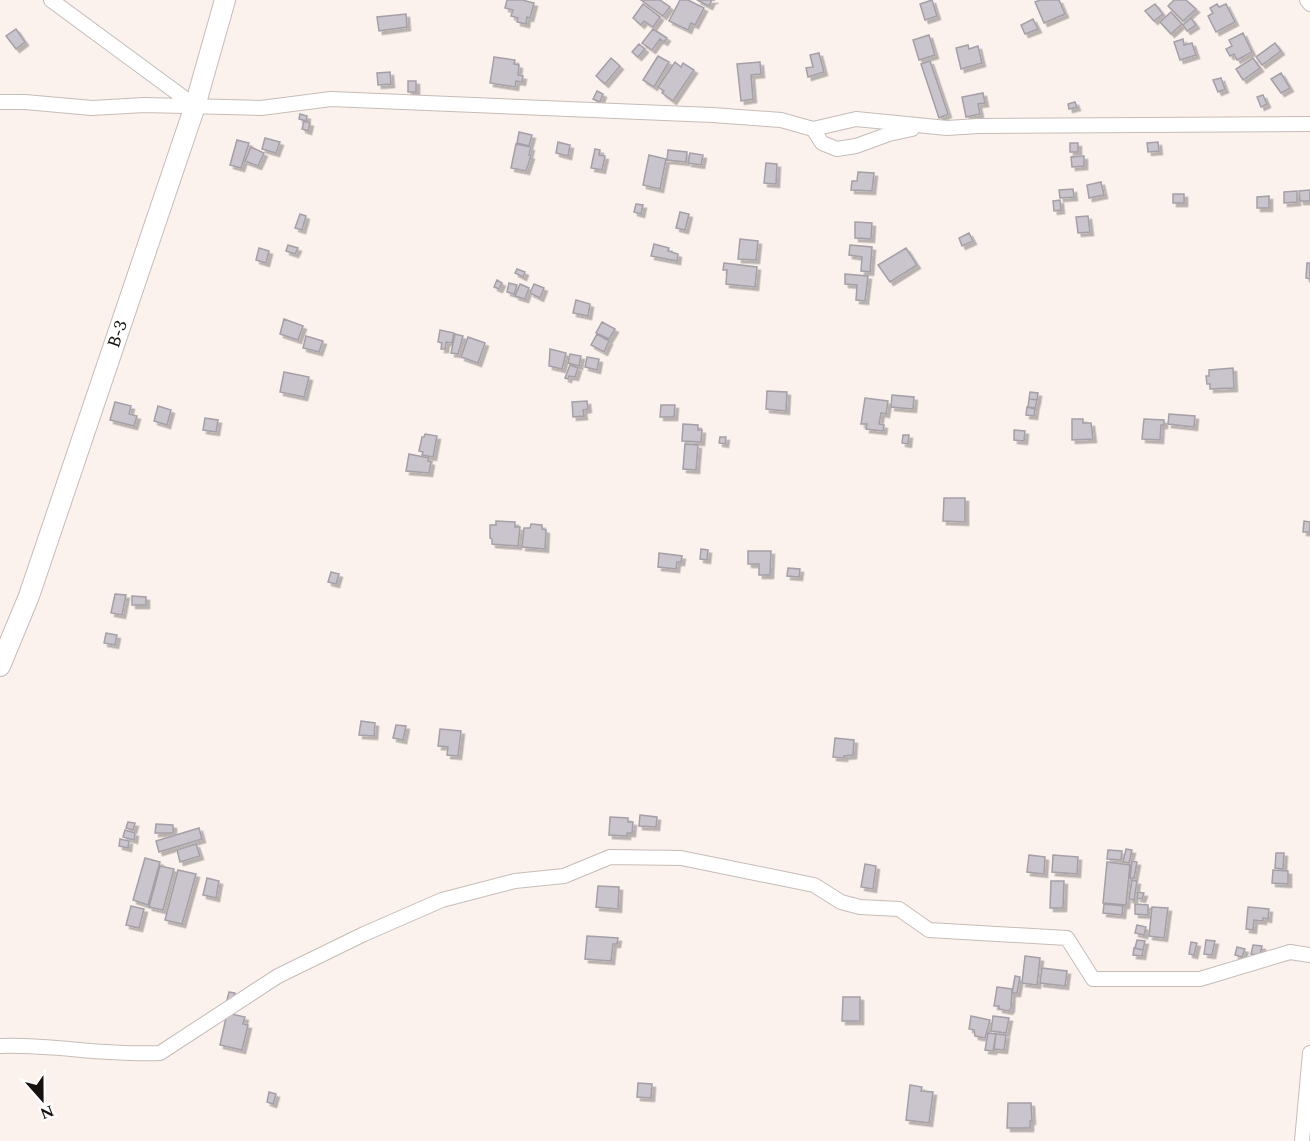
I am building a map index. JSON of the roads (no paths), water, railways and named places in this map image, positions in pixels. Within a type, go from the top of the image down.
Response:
[{"type":"main road","name":"B-3","points":[[0,666],[29,597],[195,105],[225,0]]},
{"type":"street","points":[[51,0],[195,105]]},
{"type":"street","points":[[1307,0],[1310,4]]},
{"type":"street","points":[[0,102],[92,108],[144,105],[261,108],[331,99],[712,115],[781,120],[813,129],[856,119],[947,128],[1310,124]]},
{"type":"street","points":[[813,129],[822,142],[837,148],[856,146],[889,134],[923,126]]},
{"type":"street","points":[[0,1046],[72,1048],[137,1054],[159,1053],[278,976],[374,929],[442,900],[515,881],[564,876],[610,856],[681,858],[814,885],[841,902],[860,907],[899,909],[929,930],[1067,938],[1093,979],[1200,979],[1290,952],[1310,955]]},
{"type":"street","points":[[1302,1141],[1310,1053]]}]
